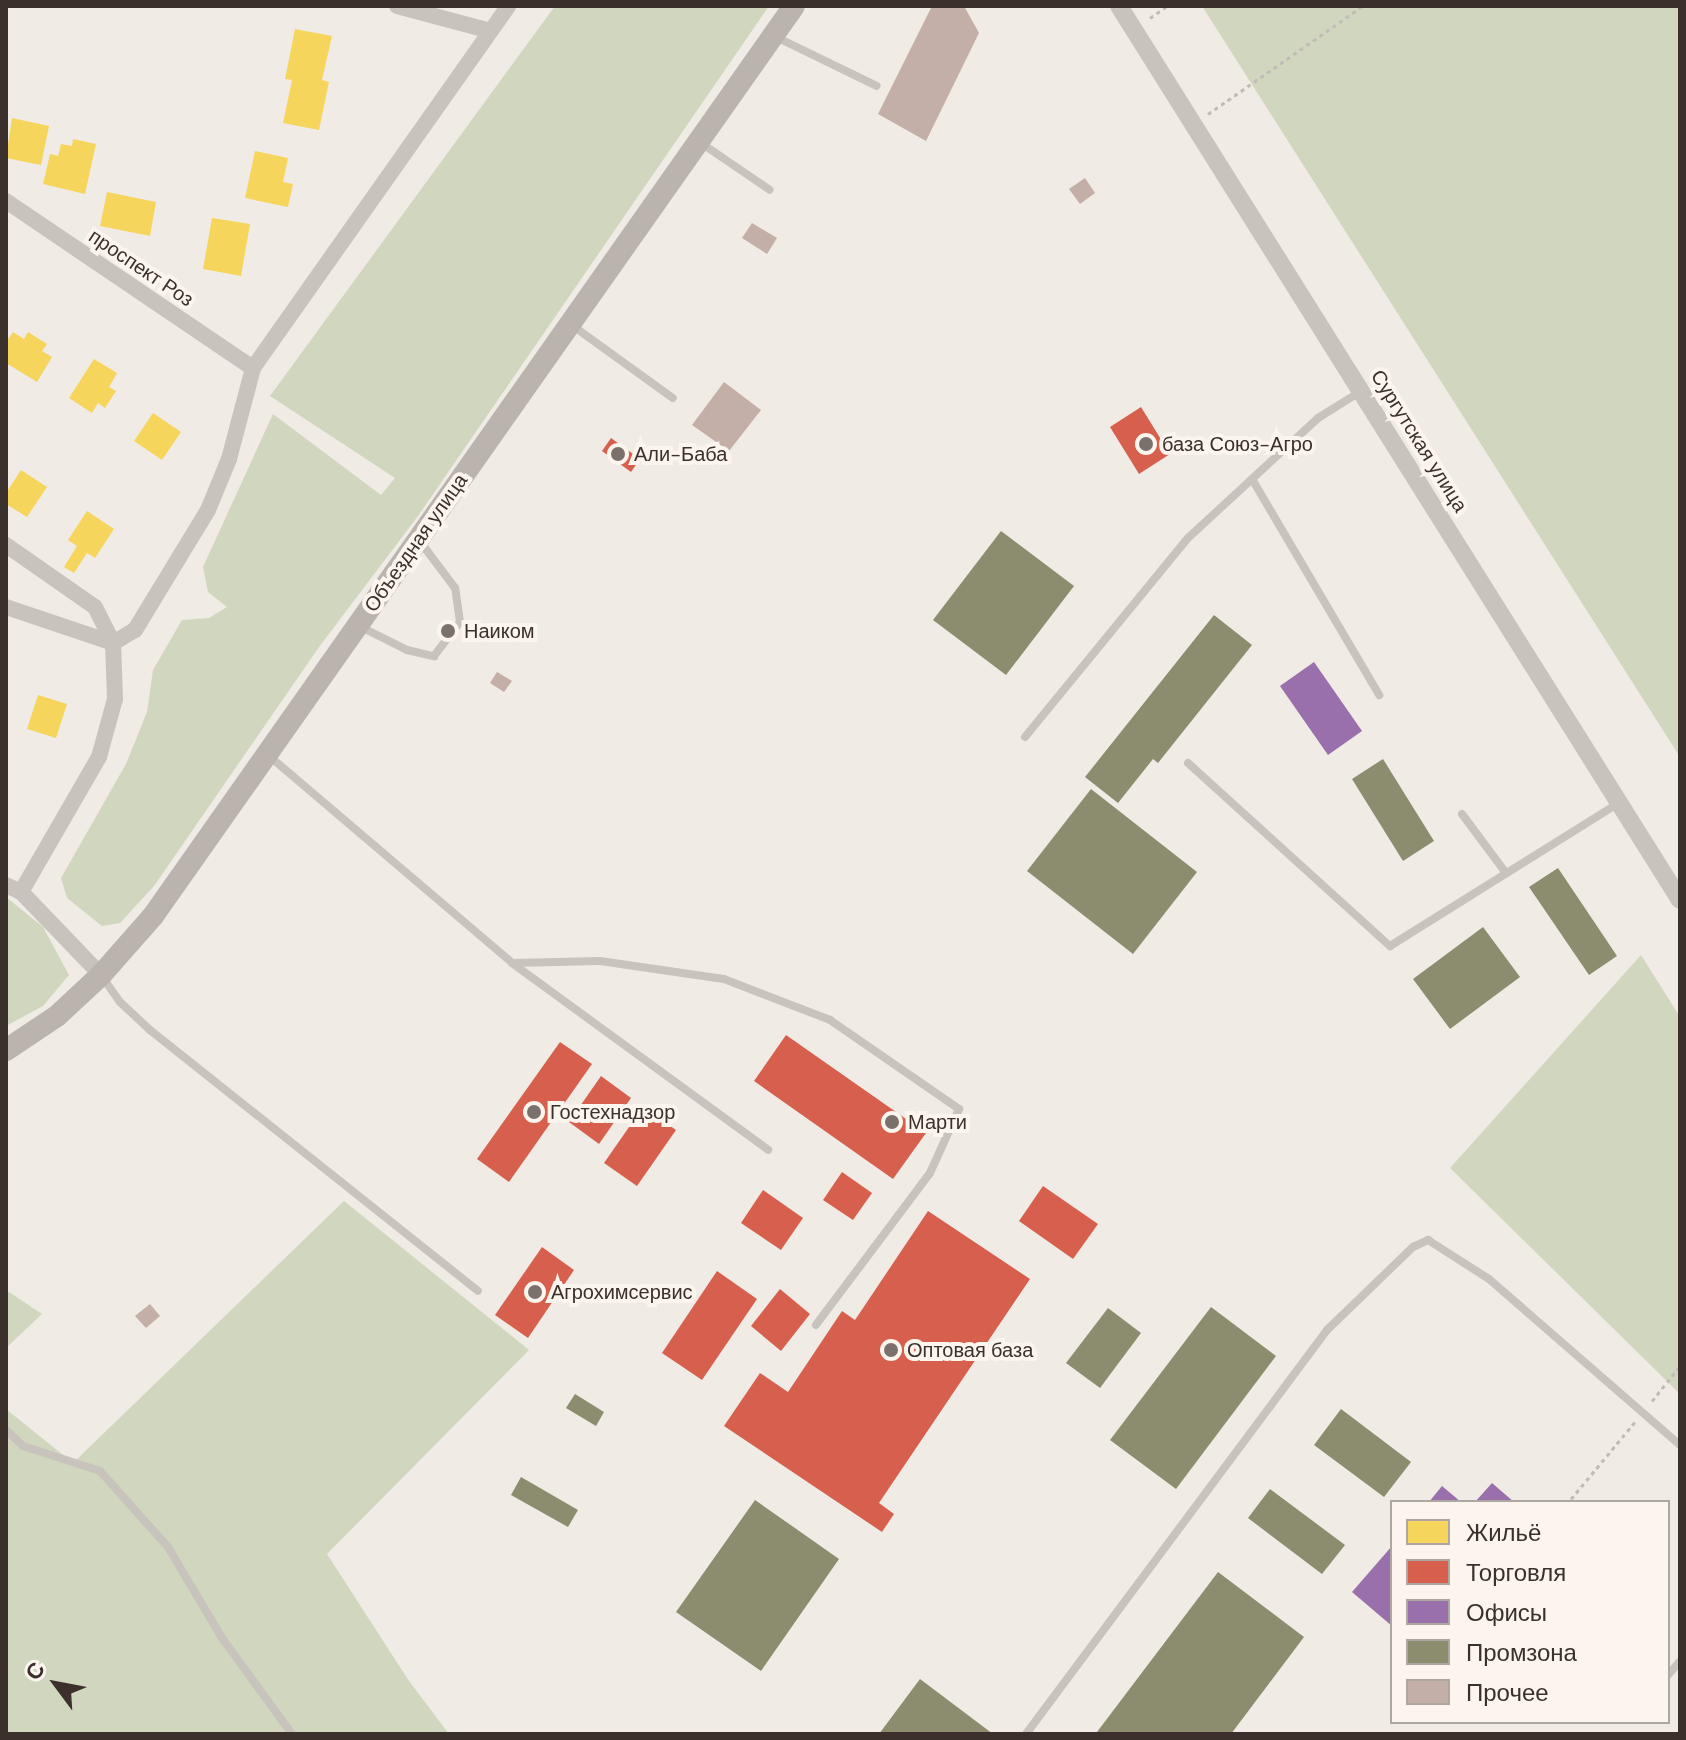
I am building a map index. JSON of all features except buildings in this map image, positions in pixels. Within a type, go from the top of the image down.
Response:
[{"type":"main road","name":"Объездная улица","points":[[6,1050],[57,1016],[101,975],[153,916],[794,6]]},
{"type":"street","points":[[397,6],[490,31]]},
{"type":"street","points":[[114,677],[135,630],[208,510],[229,459],[253,368],[508,6]]},
{"type":"street","name":"Сургутская улица","points":[[1119,6],[1680,900]]},
{"type":"street","name":"проспект Роз","points":[[6,201],[253,368]]},
{"type":"street","points":[[6,545],[95,607],[113,643],[115,699],[99,757],[14,888],[101,975]]},
{"type":"street","points":[[6,607],[113,643],[135,630]]},
{"type":"lane","points":[[773,36],[877,86]]},
{"type":"lane","points":[[699,142],[770,190]]},
{"type":"lane","points":[[571,324],[673,398]]},
{"type":"lane","points":[[1025,737],[1188,538],[1318,418],[1361,391]]},
{"type":"lane","points":[[1252,479],[1379,695]]},
{"type":"lane","points":[[358,625],[407,650],[434,656],[460,622],[455,588],[419,539]]},
{"type":"lane","points":[[268,754],[512,963],[768,1150]]},
{"type":"lane","points":[[1188,763],[1390,946],[1619,803]]},
{"type":"lane","points":[[1462,814],[1506,873]]},
{"type":"lane","points":[[512,963],[600,961],[724,979],[830,1020],[959,1109],[930,1173],[816,1325]]},
{"type":"lane","points":[[101,975],[120,1002],[150,1030],[478,1291]]},
{"type":"lane","points":[[1026,1734],[1327,1330],[1413,1247],[1428,1240],[1489,1279],[1680,1445]]},
{"type":"lane","points":[[6,1430],[23,1446],[100,1471],[168,1547],[222,1638],[292,1734]]},
{"type":"path","points":[[1134,29],[1167,6]]},
{"type":"path","points":[[1193,124],[1363,6]]},
{"type":"path","points":[[1571,1499],[1680,1366]]},
{"type":"green space","points":[[555,6],[769,6],[418,516],[319,647],[154,886],[120,923],[102,926],[67,898],[61,878],[126,764],[147,712],[153,670],[182,620],[209,618],[227,607],[208,592],[203,567],[273,414],[381,495],[395,478],[270,396]]},
{"type":"green space","points":[[1202,6],[1680,6],[1680,757]]},
{"type":"green space","points":[[6,897],[43,927],[69,975],[43,1006],[6,1026]]},
{"type":"green space","points":[[1641,955],[1680,1017],[1680,1394],[1450,1168]]},
{"type":"green space","points":[[344,1201],[529,1350],[327,1554],[409,1681],[449,1734],[6,1734],[6,1409],[73,1463]]},
{"type":"green space","points":[[6,1290],[42,1314],[6,1348]]},
{"type":"place","name":"база Союз-Агро","points":[[1146,444]]},
{"type":"place","name":"Али-Баба","points":[[618,454]]},
{"type":"place","name":"Наиком","points":[[448,631]]},
{"type":"place","name":"Гостехнадзор","points":[[534,1112]]},
{"type":"place","name":"Марти","points":[[892,1122]]},
{"type":"place","name":"Агрохимсервис","points":[[535,1292]]},
{"type":"place","name":"Оптовая база","points":[[891,1350]]}]
